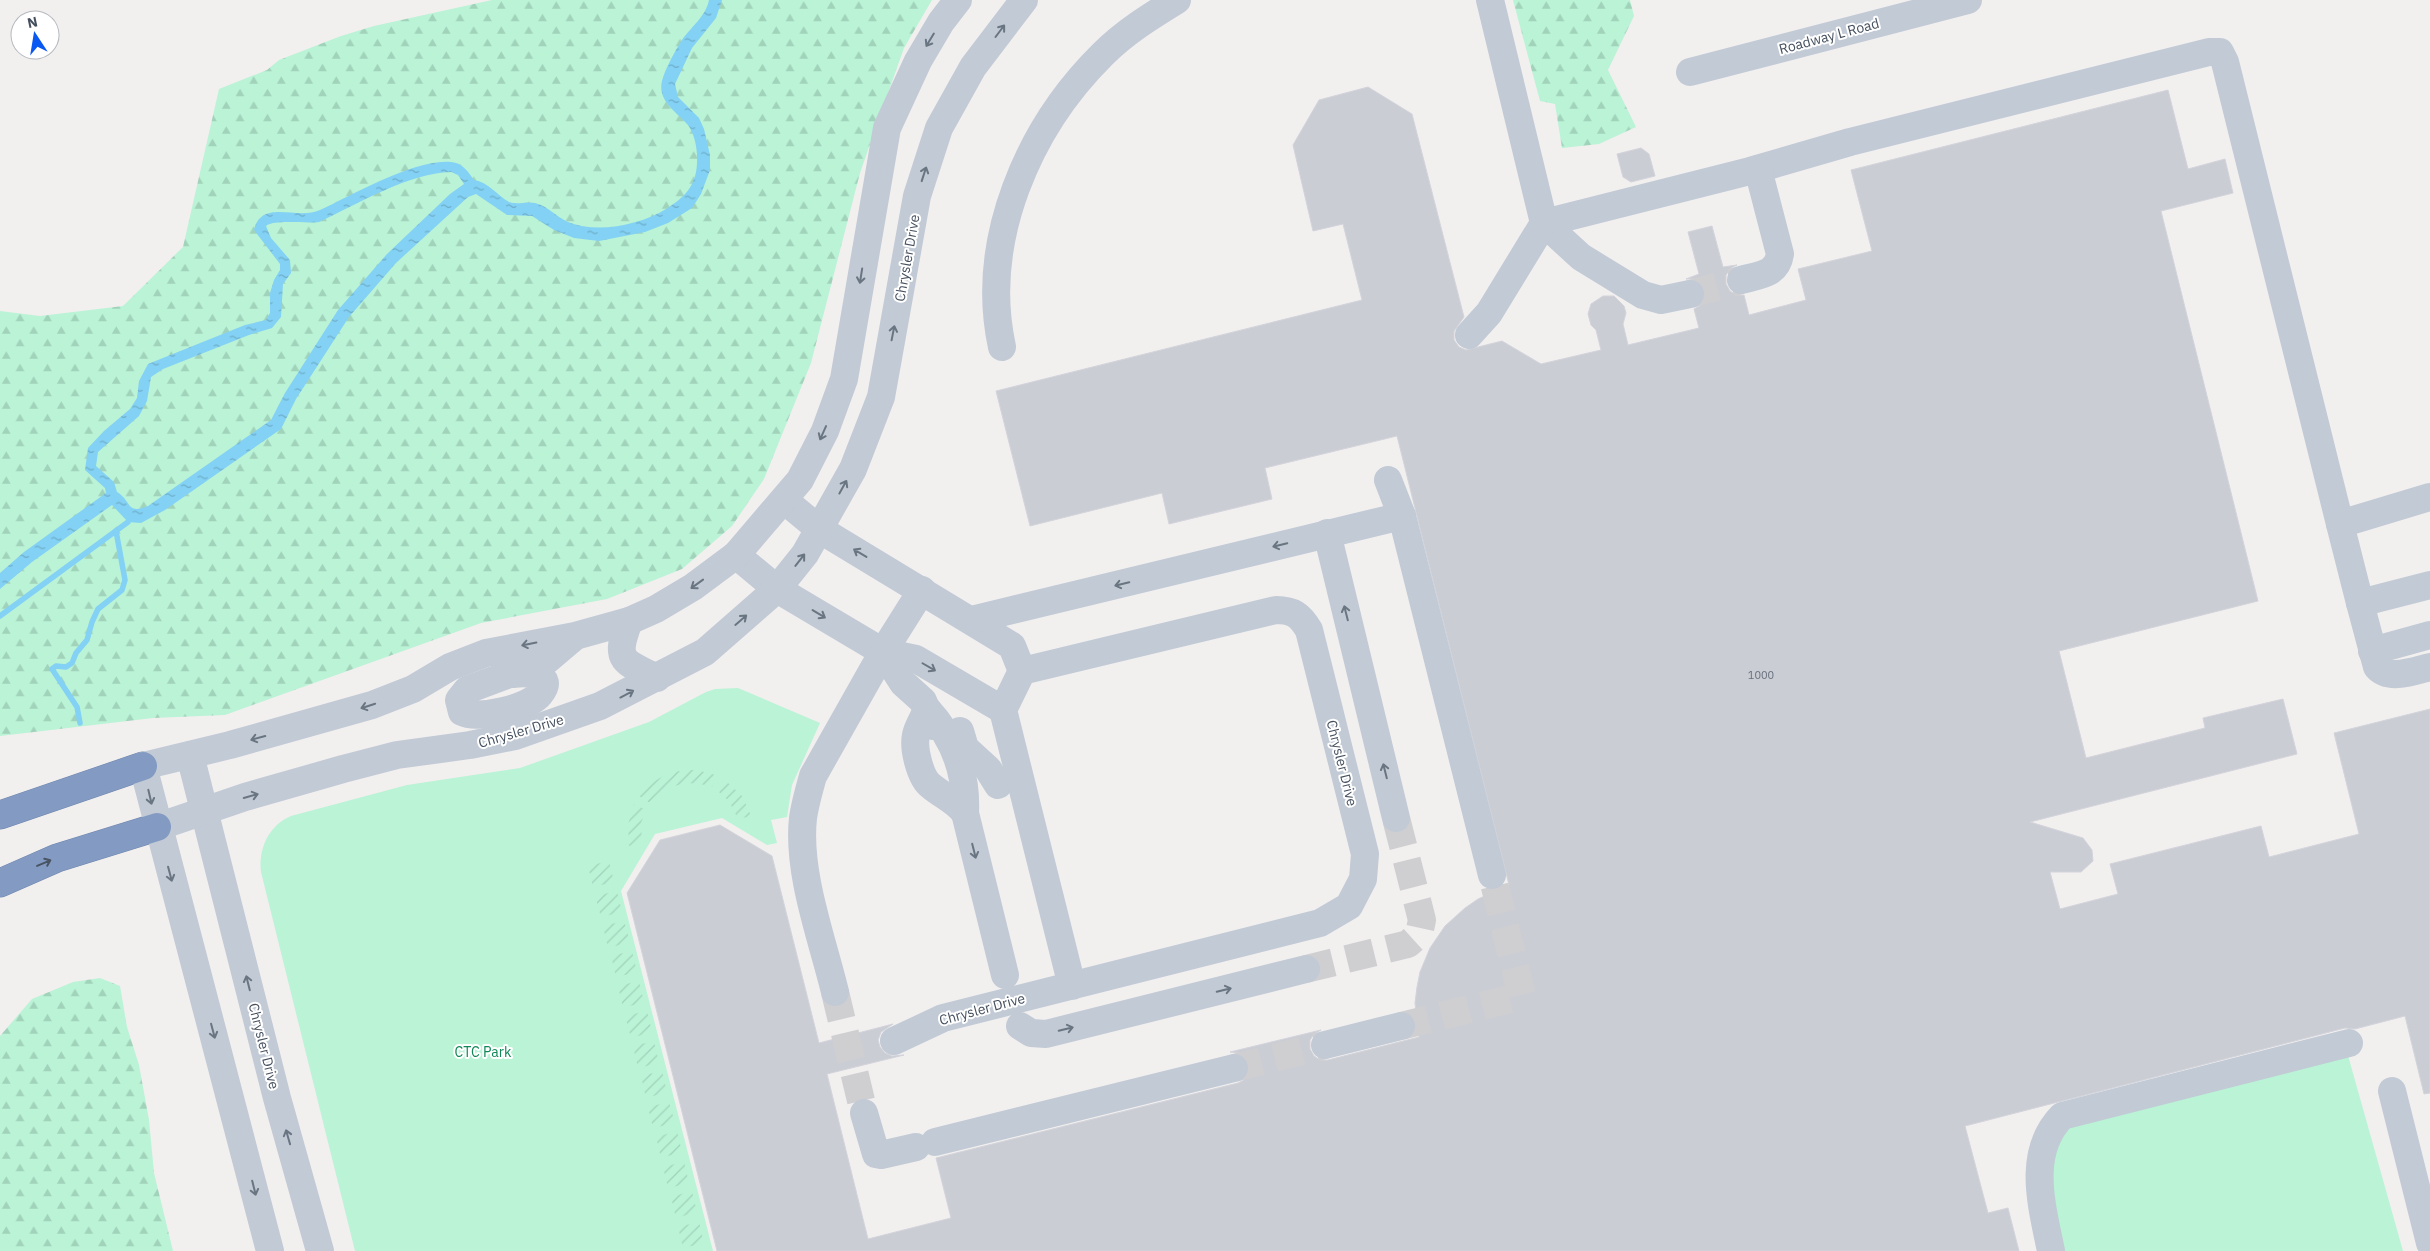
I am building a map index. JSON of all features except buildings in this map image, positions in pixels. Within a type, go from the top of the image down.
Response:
[{"type":"highway","points":[[0,795],[143,766]]},
{"type":"highway","points":[[0,815],[143,766]]},
{"type":"highway","points":[[0,883],[57,858],[157,827]]},
{"type":"street","points":[[270,1251],[157,827],[143,766],[347,713],[413,689],[450,667],[486,653],[575,636],[629,621],[656,609],[693,587],[736,555],[784,500],[805,472],[825,431],[844,379],[887,128],[918,61],[941,22],[958,0]]},
{"type":"street","name":"Chrysler Drive","points":[[157,827],[343,769],[397,755],[470,745],[515,736],[600,706],[705,652],[777,589],[805,554],[852,470],[881,397],[917,196],[939,128],[973,67],[1024,0]]},
{"type":"street","points":[[1002,347],[996,310],[1000,253],[1005,222],[1029,157],[1049,120],[1085,73],[1128,32],[1177,0]]},
{"type":"street","points":[[1490,0],[1544,223],[1581,257],[1643,295],[1660,300],[1690,294]]},
{"type":"street","name":"Roadway L Road","points":[[1690,72],[1968,0]]},
{"type":"street","points":[[1468,335],[1489,313],[1544,223],[1758,169],[1860,139],[2209,52],[2220,52],[2225,62],[2377,667],[2382,673],[2391,675],[2430,667]]},
{"type":"street","points":[[1741,280],[1771,272],[1778,264],[1780,254],[1758,169]]},
{"type":"street","points":[[1388,480],[1402,516],[1492,875]]},
{"type":"street","points":[[2340,524],[2430,497]]},
{"type":"street","points":[[784,500],[819,529],[1012,646],[1022,671],[1003,710],[1072,986]]},
{"type":"street","points":[[971,620],[1402,516]]},
{"type":"street","points":[[1327,534],[1396,818]]},
{"type":"street","points":[[736,555],[777,589],[883,652],[916,659],[1003,710]]},
{"type":"street","points":[[2360,602],[2430,585]]},
{"type":"street","points":[[835,992],[806,876],[803,819],[813,776],[883,652],[922,590]]},
{"type":"street","name":"Chrysler Drive","points":[[894,1041],[943,1018],[1320,923],[1349,906],[1364,879],[1365,854],[1308,630],[1302,618],[1295,613],[1276,610],[1022,671]]},
{"type":"street","points":[[629,621],[621,642],[624,659],[633,666],[657,678]]},
{"type":"street","points":[[2372,651],[2430,634]]},
{"type":"street","points":[[413,689],[444,690],[478,685],[514,674],[546,660],[575,636]]},
{"type":"street","points":[[883,652],[904,684],[942,725],[954,749],[966,792],[953,802]]},
{"type":"street","points":[[429,750],[455,730],[488,715],[523,704],[540,695],[544,688],[543,681],[539,675],[532,673],[514,674]]},
{"type":"street","points":[[478,685],[462,695],[459,700],[460,707],[462,712],[468,716],[488,715]]},
{"type":"street","points":[[523,704],[566,701],[600,706]]},
{"type":"street","points":[[921,701],[938,703],[950,713],[957,722],[965,748],[988,769],[998,785]]},
{"type":"street","points":[[921,701],[916,744],[924,777],[927,782],[953,802],[1005,975]]},
{"type":"street","name":"Chrysler Drive","points":[[190,755],[277,1098],[320,1251]]},
{"type":"street","points":[[1020,1026],[1032,1033],[1046,1034],[1306,969]]},
{"type":"street","points":[[1325,1045],[1401,1026]]},
{"type":"street","points":[[2051,1251],[2040,1200],[2040,1158],[2049,1132],[2062,1116],[2349,1043]]},
{"type":"street","points":[[864,1113],[876,1154],[881,1155],[1234,1068]]},
{"type":"street","points":[[2392,1091],[2430,1243]]},
{"type":"green space","points":[[492,0],[932,0],[904,48],[883,107],[860,173],[811,363],[764,479],[732,526],[682,569],[607,599],[481,623],[225,715],[153,718],[0,736],[0,311],[40,316],[123,306],[183,247],[219,89],[267,70],[279,60],[341,36],[374,26]]},
{"type":"green space","points":[[1513,0],[1630,0],[1634,16],[1608,70],[1636,127],[1599,144],[1562,148],[1555,104],[1540,101]]},
{"type":"green space","name":"CTC Park","points":[[738,688],[820,723],[792,785],[787,817],[771,820],[777,843],[767,845],[722,818],[655,834],[621,891],[713,1251],[355,1251],[261,872],[263,847],[271,832],[283,820],[291,816],[407,785],[520,768],[649,722],[706,692],[715,689]]},
{"type":"green space","points":[[697,770],[719,776],[712,787],[695,783],[678,785],[663,791],[650,803],[639,796],[658,779],[680,771]]},
{"type":"green space","points":[[726,781],[742,796],[751,816],[738,819],[729,801],[719,792]]},
{"type":"green space","points":[[634,804],[646,810],[641,823],[642,843],[629,846],[628,825]]},
{"type":"green space","points":[[609,861],[614,882],[593,887],[588,866]]},
{"type":"green space","points":[[617,891],[622,912],[601,917],[595,896]]},
{"type":"green space","points":[[624,921],[630,942],[608,948],[603,926]]},
{"type":"green space","points":[[632,951],[637,972],[616,977],[611,956]]},
{"type":"green space","points":[[100,978],[120,986],[127,1027],[139,1065],[149,1120],[154,1173],[173,1251],[0,1251],[0,1036],[32,999],[73,982]]},
{"type":"green space","points":[[639,981],[644,1002],[623,1008],[618,986]]},
{"type":"green space","points":[[647,1011],[652,1032],[631,1038],[625,1016]]},
{"type":"green space","points":[[654,1041],[659,1063],[638,1068],[633,1046]]},
{"type":"green space","points":[[2347,1052],[2403,1251],[2061,1251],[2045,1180],[2062,1127]]},
{"type":"green space","points":[[662,1071],[667,1092],[646,1098],[641,1076]]},
{"type":"green space","points":[[669,1102],[675,1123],[653,1128],[648,1107]]},
{"type":"green space","points":[[677,1131],[682,1152],[661,1158],[656,1137]]},
{"type":"green space","points":[[684,1162],[689,1183],[668,1188],[663,1167]]},
{"type":"green space","points":[[692,1191],[697,1212],[676,1218],[671,1197]]},
{"type":"green space","points":[[699,1222],[704,1243],[683,1248],[678,1227]]},
{"type":"water","points":[[709,0],[722,0],[716,18],[692,48],[675,84],[678,97],[699,118],[704,129],[710,155],[710,170],[701,194],[692,208],[668,223],[645,232],[599,241],[574,238],[554,230],[532,216],[507,215],[476,194],[468,197],[396,263],[349,317],[296,399],[281,429],[165,510],[141,523],[128,522],[112,505],[32,562],[0,589],[0,573],[24,552],[106,493],[105,488],[85,470],[88,448],[104,431],[130,409],[137,398],[139,381],[148,364],[245,325],[266,320],[270,313],[270,293],[274,280],[280,270],[280,264],[254,230],[258,220],[264,215],[281,212],[311,213],[403,171],[437,162],[459,164],[465,168],[474,180],[488,186],[509,202],[540,204],[564,220],[579,226],[605,227],[631,223],[656,215],[680,199],[690,188],[696,174],[696,149],[690,128],[669,106],[662,94],[661,88],[668,66],[679,44],[702,16]],"holes":[[[451,172],[458,175],[464,184],[450,194],[387,254],[338,310],[285,393],[271,420],[148,506],[132,508],[117,492],[114,482],[96,466],[98,452],[139,416],[147,401],[151,377],[163,369],[249,335],[272,328],[281,317],[283,284],[291,273],[290,260],[271,238],[266,226],[283,222],[319,222],[384,191],[418,178]]]},
{"type":"waterway","points":[[0,616],[128,522]]},
{"type":"waterway","points":[[80,723],[77,707],[52,669],[56,666],[66,667],[72,663],[76,653],[87,640],[98,609],[122,590],[125,580],[116,531]]},
{"type":"tunnel","points":[[1690,294],[1741,280]]},
{"type":"tunnel","points":[[1306,969],[1408,944],[1419,934],[1422,920],[1396,818]]},
{"type":"tunnel","points":[[1401,1026],[1522,996],[1492,875]]},
{"type":"tunnel","points":[[835,992],[864,1113]]},
{"type":"tunnel","points":[[1234,1068],[1325,1045]]}]
